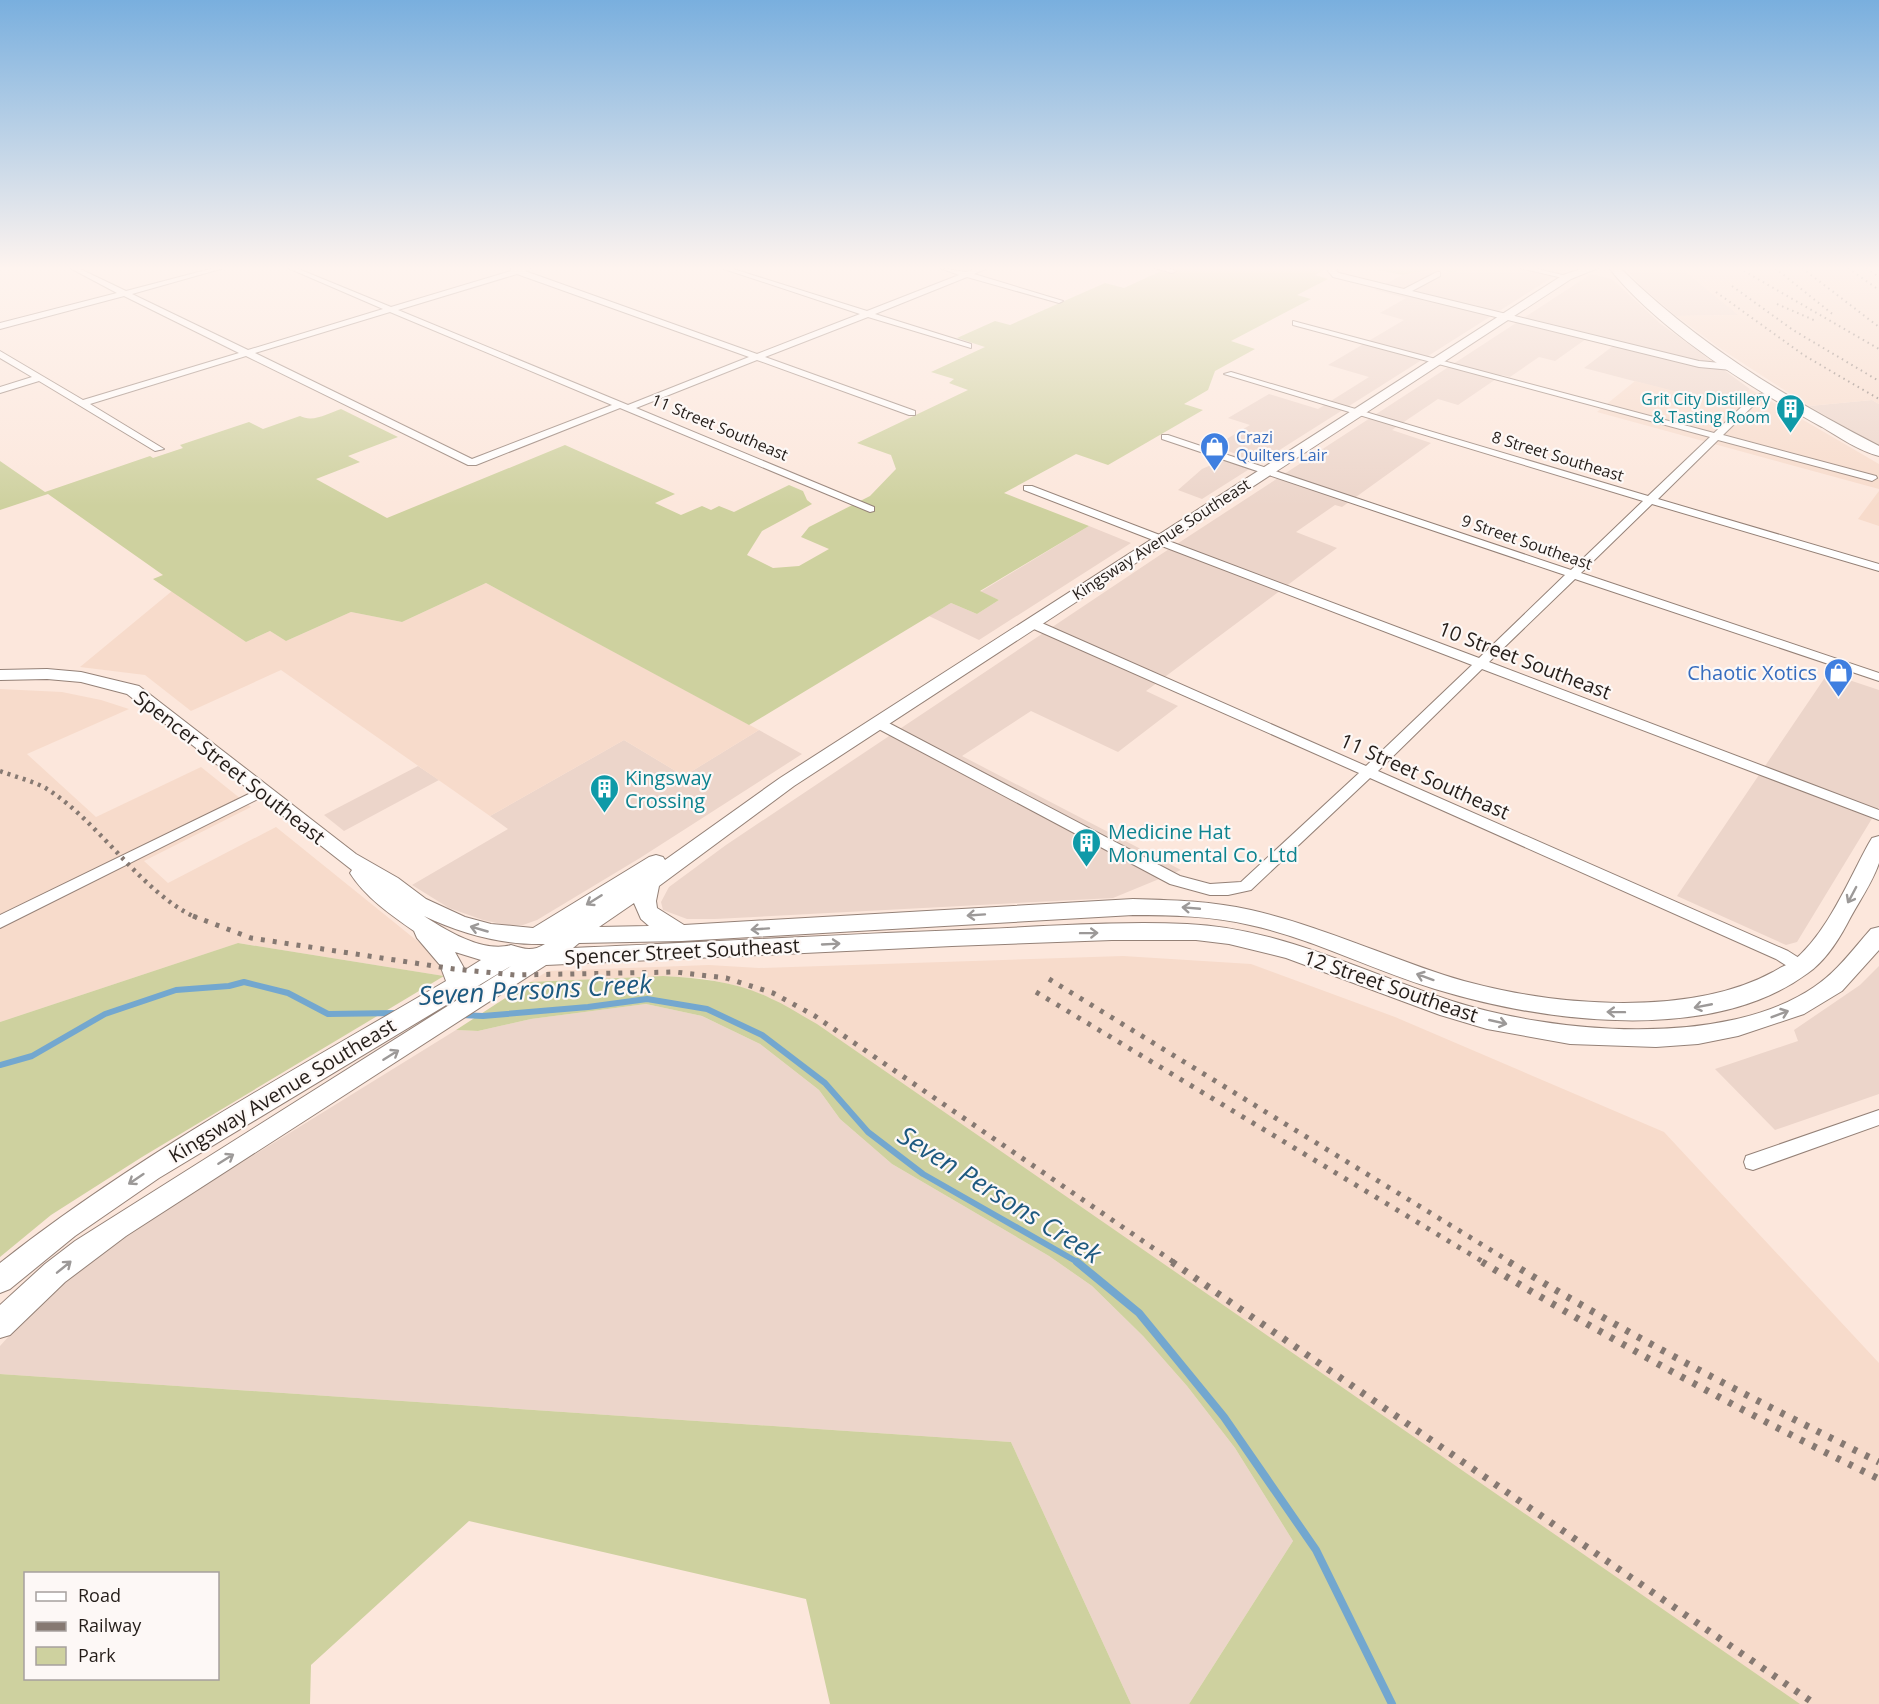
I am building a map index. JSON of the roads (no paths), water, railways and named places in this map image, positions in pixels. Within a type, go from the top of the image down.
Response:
[{"type":"main road","name":"Kingsway Avenue Southeast","points":[[539,947],[575,935],[787,782],[1459,348]]},
{"type":"main road","points":[[1705,348],[1772,393],[1879,452]]},
{"type":"main road","name":"Spencer Street Southeast","points":[[0,675],[47,674],[81,677],[133,690],[349,860],[390,883],[418,904],[457,922],[539,947]]},
{"type":"main road","name":"Kingsway Avenue Southeast","points":[[9,1315],[88,1248],[497,987],[539,947],[732,813],[787,782]]},
{"type":"main road","name":"12 Street Southeast","points":[[1246,928],[1305,932],[1439,981],[1516,1002],[1591,1011],[1674,1010],[1715,1004],[1743,996],[1801,967],[1829,936],[1879,843]]},
{"type":"main road","name":"Spencer Street Southeast","points":[[349,860],[377,892],[417,923],[459,944],[504,957],[539,947],[1194,932],[1246,928]]},
{"type":"main road","points":[[650,882],[645,894],[645,909],[653,918],[682,933]]},
{"type":"main road","name":"Spencer Street Southeast","points":[[575,935],[682,933],[1013,913],[1164,907],[1188,908],[1246,928]]},
{"type":"main road","points":[[1013,913],[1047,934]]},
{"type":"main road","points":[[417,923],[439,946],[454,969],[459,983]]},
{"type":"main road","name":"12 Street Southeast","points":[[1246,928],[1312,957],[1449,1009],[1496,1022],[1586,1036],[1631,1038],[1683,1036],[1737,1028],[1805,1003],[1826,991],[1845,974],[1879,935]]},
{"type":"main road","name":"Kingsway Avenue Southeast","points":[[0,1280],[65,1228],[150,1170],[504,957]]},
{"type":"street","points":[[238,348],[472,463],[781,348]]},
{"type":"street","points":[[82,403],[262,348]]},
{"type":"street","name":"11 Street Southeast","points":[[482,348],[870,509]]},
{"type":"street","points":[[731,348],[912,413]]},
{"type":"street","points":[[1388,348],[1872,478]]},
{"type":"street","points":[[1631,348],[1699,364],[1732,368]]},
{"type":"street","points":[[0,354],[159,449]]},
{"type":"street","name":"8 Street Southeast","points":[[1228,374],[1879,568]]},
{"type":"street","points":[[0,390],[39,378]]},
{"type":"street","points":[[878,723],[1175,880],[1222,891],[1241,888],[1251,883],[1368,772],[1756,398],[1772,393]]},
{"type":"street","name":"9 Street Southeast","points":[[1165,437],[1879,677]]},
{"type":"street","name":"10 Street Southeast","points":[[1028,488],[1480,664],[1879,815]]},
{"type":"street","name":"11 Street Southeast","points":[[1031,623],[1772,951],[1801,967]]},
{"type":"street","points":[[0,922],[263,791]]},
{"type":"street","points":[[1753,1162],[1879,1117]]},
{"type":"waterway","name":"Seven Persons Creek","points":[[0,1065],[32,1056],[105,1014],[176,990],[229,986],[244,982],[288,993],[328,1014],[398,1013]]},
{"type":"waterway","name":"Seven Persons Creek","points":[[461,1015],[483,1016],[588,1007],[647,999],[707,1009],[762,1035],[825,1083],[868,1132],[923,1174],[1079,1263]]},
{"type":"waterway","name":"Seven Persons Creek","points":[[1077,1262],[1139,1313],[1224,1417],[1316,1550],[1392,1704]]},
{"type":"railway","points":[[1793,348],[1879,399]]},
{"type":"railway","points":[[1823,348],[1879,381]]},
{"type":"railway","points":[[0,771],[42,786],[66,803],[157,892],[194,916]]},
{"type":"railway","points":[[194,916],[251,938],[454,969],[515,975],[675,972],[726,978],[773,993],[815,1016],[1175,1263]]},
{"type":"railway","points":[[1049,979],[1512,1263]]},
{"type":"railway","points":[[1036,992],[1485,1263]]},
{"type":"railway","points":[[1172,1262],[1815,1704]]},
{"type":"railway","points":[[1482,1262],[1678,1375],[1879,1479]]},
{"type":"railway","points":[[1509,1262],[1692,1366],[1879,1462]]},
{"type":"place","name":"Grit City Distillery & Tasting Room","points":[[1791,434]]},
{"type":"place","name":"Crazi Quilters Lair","points":[[1215,472]]},
{"type":"place","name":"Chaotic Xotics","points":[[1838,698]]},
{"type":"place","name":"Kingsway Crossing","points":[[604,814]]},
{"type":"place","name":"Medicine Hat Monumental Co. Ltd","points":[[1087,868]]}]
